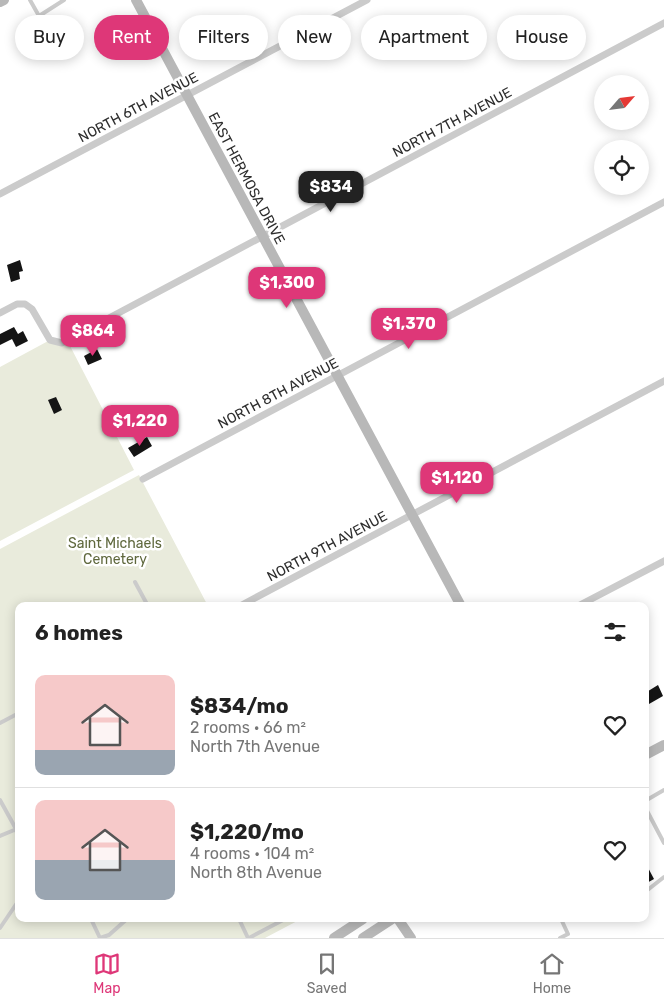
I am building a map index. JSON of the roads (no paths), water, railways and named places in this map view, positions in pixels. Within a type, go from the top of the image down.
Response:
[{"type":"street","points":[[0,2],[4,0]]},
{"type":"street","name":"EAST HERMOSA DRIVE","points":[[136,0],[459,602]]},
{"type":"street","name":"NORTH 6TH AVENUE","points":[[0,194],[367,0]]},
{"type":"street","name":"NORTH 7TH AVENUE","points":[[0,313],[17,304],[25,304],[32,309],[50,340],[62,343],[664,23]]},
{"type":"street","name":"NORTH 8TH AVENUE","points":[[143,479],[664,202]]},
{"type":"street","name":"NORTH 9TH AVENUE","points":[[248,602],[664,382]]},
{"type":"street","points":[[586,602],[664,561]]},
{"type":"street","points":[[649,753],[664,745]]},
{"type":"street","points":[[334,938],[358,922]]},
{"type":"street","points":[[363,938],[387,922]]},
{"type":"street","points":[[400,922],[411,938]]},
{"type":"lane","points":[[30,0],[38,16],[64,0]]},
{"type":"lane","points":[[135,582],[146,602]]},
{"type":"lane","points":[[0,723],[15,715]]},
{"type":"lane","points":[[649,799],[664,790]]},
{"type":"lane","points":[[0,800],[15,825]]},
{"type":"lane","points":[[649,814],[664,842]]},
{"type":"lane","points":[[0,836],[15,829]]},
{"type":"lane","points":[[649,889],[664,877]]},
{"type":"lane","points":[[0,928],[15,906]]},
{"type":"lane","points":[[93,922],[100,938],[109,935],[124,922]]},
{"type":"lane","points":[[241,922],[249,938],[279,922]]},
{"type":"lane","points":[[560,938],[569,936],[562,922]]},
{"type":"park label","name":"Saint Michaels Cemetery","points":[[115,552]]}]
